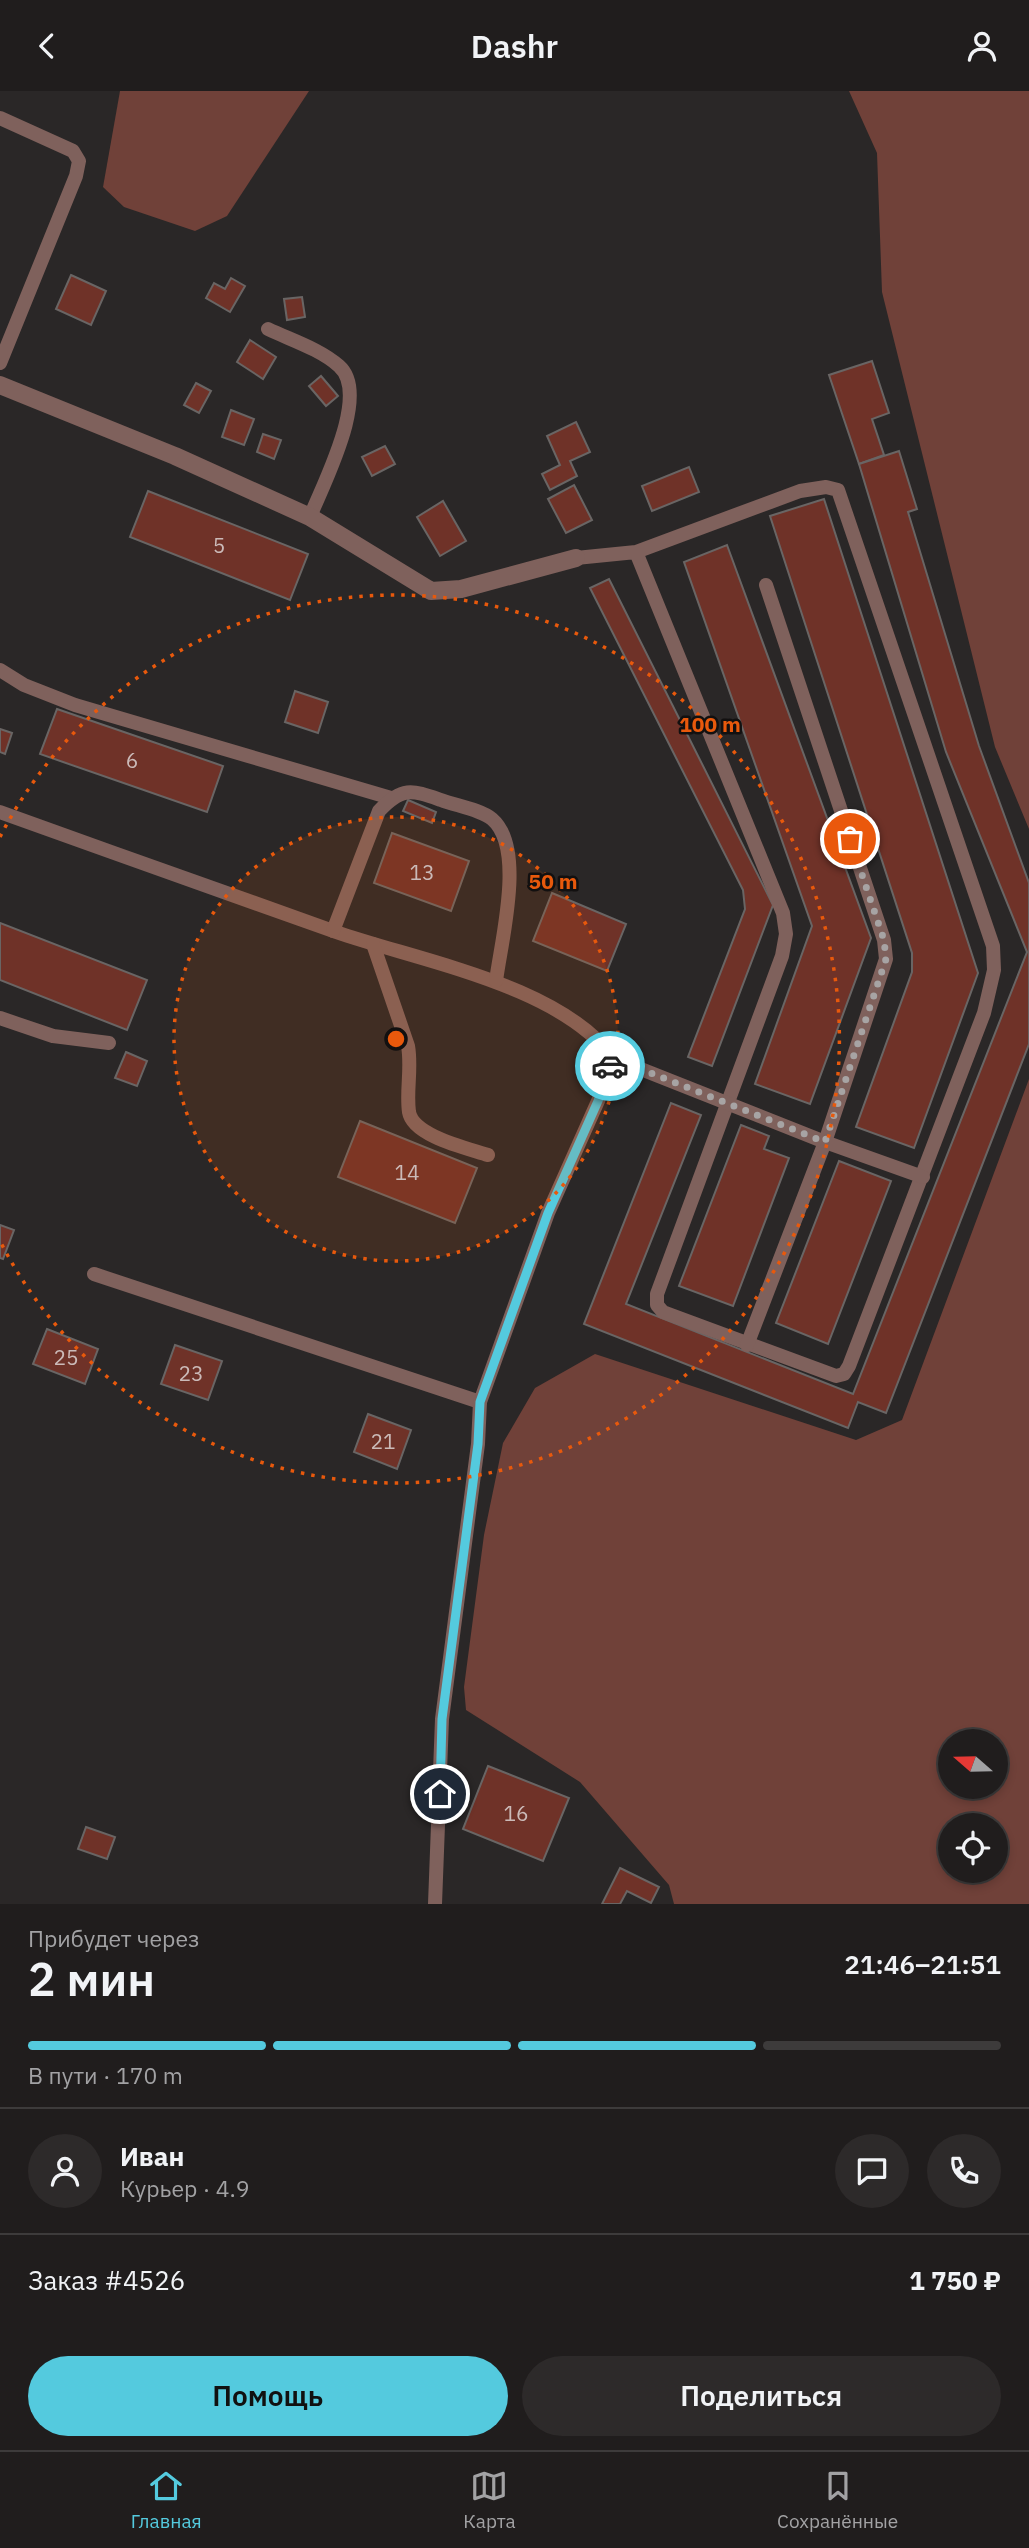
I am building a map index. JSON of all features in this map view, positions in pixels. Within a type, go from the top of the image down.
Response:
[{"type":"street","points":[[0,385],[175,456],[310,517],[431,591],[461,589],[576,558]]},
{"type":"lane","points":[[0,118],[73,151],[79,162],[76,177],[0,363]]},
{"type":"lane","points":[[268,329],[339,365],[348,376],[351,390],[341,440],[310,517]]},
{"type":"lane","points":[[576,558],[636,552],[800,491],[826,487],[838,490],[993,946],[995,970],[984,1013],[845,1374],[836,1376],[747,1345],[663,1312],[657,1305],[657,1294],[782,956],[786,934],[783,913],[636,552]]},
{"type":"lane","points":[[747,1345],[825,1142],[886,959],[884,940],[766,585]]},
{"type":"lane","points":[[0,670],[24,685],[75,705],[391,798]]},
{"type":"lane","points":[[333,931],[379,811],[391,798],[415,791],[480,813],[492,820],[505,838],[511,864],[496,981]]},
{"type":"lane","points":[[0,812],[333,931],[496,981],[589,1031],[613,1058],[728,1105],[923,1177]]},
{"type":"lane","points":[[373,944],[408,1046],[411,1063],[409,1111],[412,1122],[422,1131],[488,1155]]},
{"type":"lane","points":[[0,1019],[53,1036],[109,1043]]},
{"type":"lane","points":[[435,1904],[442,1719],[478,1444],[480,1402],[548,1213],[598,1101],[613,1058]]},
{"type":"lane","points":[[94,1274],[480,1402]]},
{"type":"shaded area","points":[[120,91],[309,91],[227,216],[195,231],[124,207],[103,187]]},
{"type":"shaded area","points":[[849,91],[1029,91],[1029,829],[995,747],[882,292],[877,153]]},
{"type":"shaded area","points":[[1029,1079],[1029,1904],[674,1904],[669,1885],[580,1782],[466,1710],[464,1687],[484,1535],[503,1443],[535,1388],[595,1354],[856,1440],[902,1420]]},
{"type":"building","points":[[71,275],[106,291],[91,325],[56,309]]},
{"type":"building","points":[[231,278],[245,286],[230,312],[206,298],[214,283],[225,289]]},
{"type":"building","points":[[302,297],[305,317],[287,320],[284,299]]},
{"type":"building","points":[[250,340],[276,357],[263,379],[237,362]]},
{"type":"building","points":[[872,361],[889,413],[872,419],[884,455],[859,464],[829,375]]},
{"type":"building","points":[[321,376],[338,396],[326,406],[309,386]]},
{"type":"building","points":[[196,383],[211,391],[199,413],[184,405]]},
{"type":"building","points":[[231,410],[254,419],[244,445],[222,437]]},
{"type":"building","points":[[576,422],[590,452],[570,461],[577,476],[550,490],[542,474],[560,465],[547,436]]},
{"type":"building","points":[[263,434],[281,440],[274,459],[257,452]]},
{"type":"building","points":[[385,446],[395,464],[372,476],[362,457]]},
{"type":"building","points":[[899,451],[917,509],[908,512],[979,746],[1029,883],[1029,1044],[886,1413],[858,1402],[848,1428],[584,1324],[671,1103],[701,1115],[626,1304],[853,1394],[1027,952],[946,752],[859,464]]},
{"type":"building","points":[[689,467],[699,492],[652,511],[642,486]]},
{"type":"building","points":[[574,485],[592,520],[566,533],[548,499]]},
{"type":"building","points":[[148,491],[308,554],[290,600],[130,537]]},
{"type":"building","points":[[824,499],[978,973],[914,1148],[856,1127],[912,972],[912,953],[770,516]]},
{"type":"building","points":[[443,501],[466,541],[440,556],[417,517]]},
{"type":"building","points":[[727,545],[871,938],[810,1104],[755,1084],[812,926],[684,562]]},
{"type":"building","points":[[609,579],[773,905],[712,1066],[688,1057],[745,909],[743,890],[590,588]]},
{"type":"building","points":[[295,691],[328,702],[318,733],[285,722]]},
{"type":"building","points":[[57,709],[223,766],[207,812],[40,754]]},
{"type":"building","points":[[0,729],[12,733],[5,754],[0,752]]},
{"type":"building","points":[[408,800],[436,812],[432,823],[403,811]]},
{"type":"building","points":[[392,833],[469,861],[451,911],[374,883]]},
{"type":"building","points":[[552,893],[626,924],[607,971],[533,941]]},
{"type":"building","points":[[0,923],[147,980],[127,1030],[0,980]]},
{"type":"building","points":[[126,1052],[147,1061],[137,1086],[115,1078]]},
{"type":"building","points":[[360,1121],[477,1168],[455,1223],[338,1177]]},
{"type":"building","points":[[741,1125],[769,1136],[764,1149],[789,1158],[733,1306],[679,1286]]},
{"type":"building","points":[[839,1161],[891,1181],[828,1344],[776,1323]]},
{"type":"building","points":[[0,1225],[14,1230],[3,1259],[0,1258]]},
{"type":"building","points":[[47,1329],[98,1349],[85,1384],[33,1364]]},
{"type":"building","points":[[175,1345],[222,1361],[208,1400],[161,1384]]},
{"type":"building","points":[[368,1414],[411,1430],[397,1469],[354,1452]]},
{"type":"building","points":[[488,1766],[569,1798],[543,1861],[463,1829]]},
{"type":"building","points":[[86,1827],[115,1837],[107,1859],[78,1849]]},
{"type":"building","points":[[620,1868],[659,1887],[651,1903],[627,1891],[620,1904],[602,1904]]},
{"type":"way so far","points":[[610,1066],[613,1058],[825,1142],[886,959],[884,940],[850,839]]},
{"type":"route","points":[[440,1794],[442,1719],[478,1444],[480,1402],[548,1213],[598,1101],[610,1066]]}]
